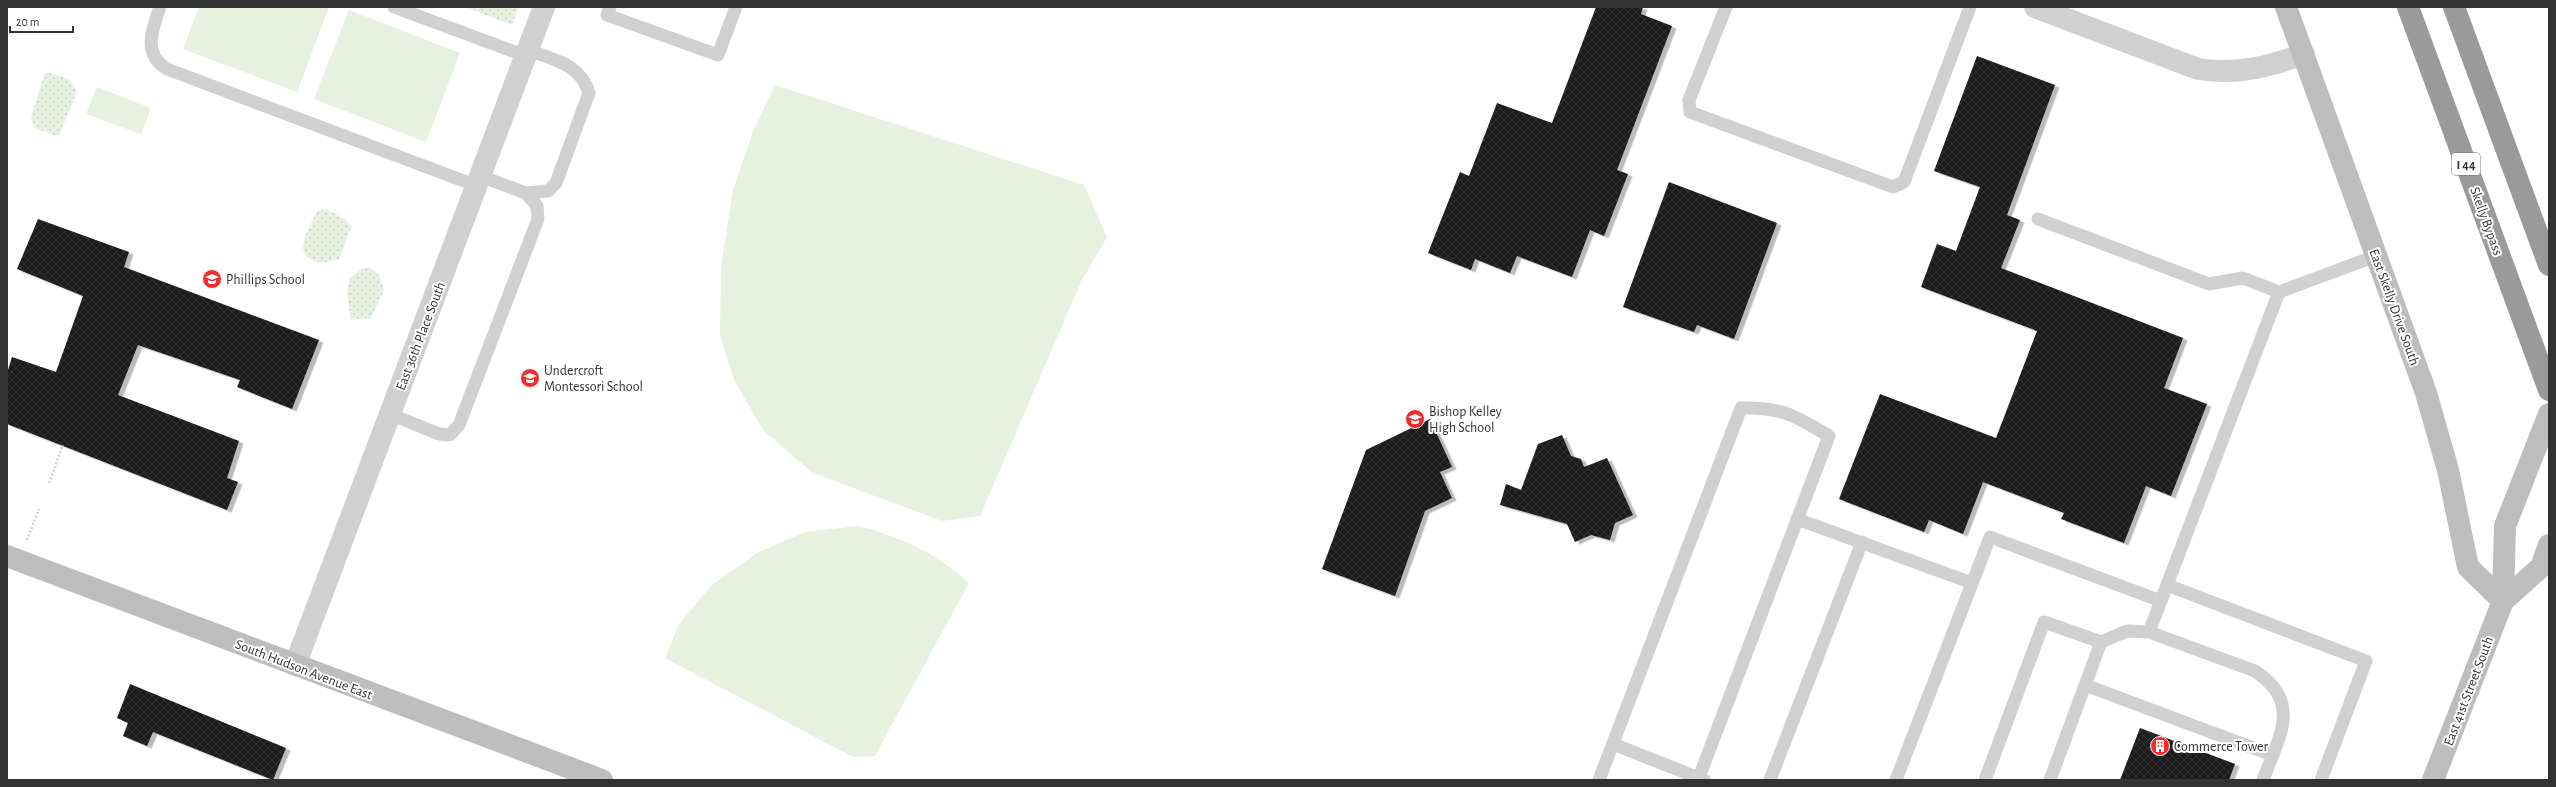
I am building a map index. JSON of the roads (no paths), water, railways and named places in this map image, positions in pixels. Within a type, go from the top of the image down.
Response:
[{"type":"highway","name":"Skelly Bypass","points":[[2408,7],[2549,390]]},
{"type":"highway","points":[[2454,7],[2549,265]]},
{"type":"main road","name":"East Skelly Drive South","points":[[2286,7],[2436,426],[2448,470],[2468,567],[2503,601]]},
{"type":"main road","name":"East 41st Street South","points":[[2433,780],[2503,601],[2505,526],[2549,414]]},
{"type":"main road","name":"East 41st Street South","points":[[2503,601],[2540,567],[2549,545]]},
{"type":"main road","name":"South Hudson Avenue East","points":[[16,550],[295,665],[602,780]]},
{"type":"street","name":"East 36th Place South","points":[[295,665],[544,7]]},
{"type":"street","points":[[2035,7],[2198,69],[2221,73],[2267,67],[2304,54]]},
{"type":"lane","points":[[160,7],[150,35],[151,44],[154,58],[167,69],[478,181],[526,193],[548,192],[556,183],[589,93],[583,76],[575,69],[394,7]]},
{"type":"lane","points":[[610,7],[607,15],[718,55],[736,7]]},
{"type":"lane","points":[[1726,7],[1689,100],[1690,112],[1893,187],[1904,182],[1970,7]]},
{"type":"lane","points":[[390,414],[439,434],[450,435],[459,425],[538,219],[537,206],[526,193]]},
{"type":"lane","points":[[2038,219],[2209,284],[2243,278],[2279,292],[2376,256]]},
{"type":"lane","points":[[2149,632],[2279,292]]},
{"type":"lane","points":[[1599,780],[1741,408],[1767,407],[1785,412],[1829,436],[1700,779],[1613,744]]},
{"type":"lane","points":[[1797,519],[1972,583]]},
{"type":"lane","points":[[1896,780],[1990,537],[2161,601]]},
{"type":"lane","points":[[1770,780],[1862,542]]},
{"type":"lane","points":[[2167,585],[2366,661],[2321,780]]},
{"type":"lane","points":[[1985,780],[2044,622],[2101,642],[2127,631],[2149,632],[2254,671],[2268,680],[2279,693],[2284,709],[2282,729],[2262,780]]},
{"type":"lane","points":[[2050,780],[2101,642]]},
{"type":"lane","points":[[2085,685],[2272,755]]},
{"type":"place","name":"Phillips School","points":[[212,279]]},
{"type":"place","name":"Undercroft Montessori School","points":[[530,378]]},
{"type":"place","name":"Bishop Kelley High School","points":[[1415,419]]},
{"type":"place","name":"Commerce Tower","points":[[2160,746]]}]
